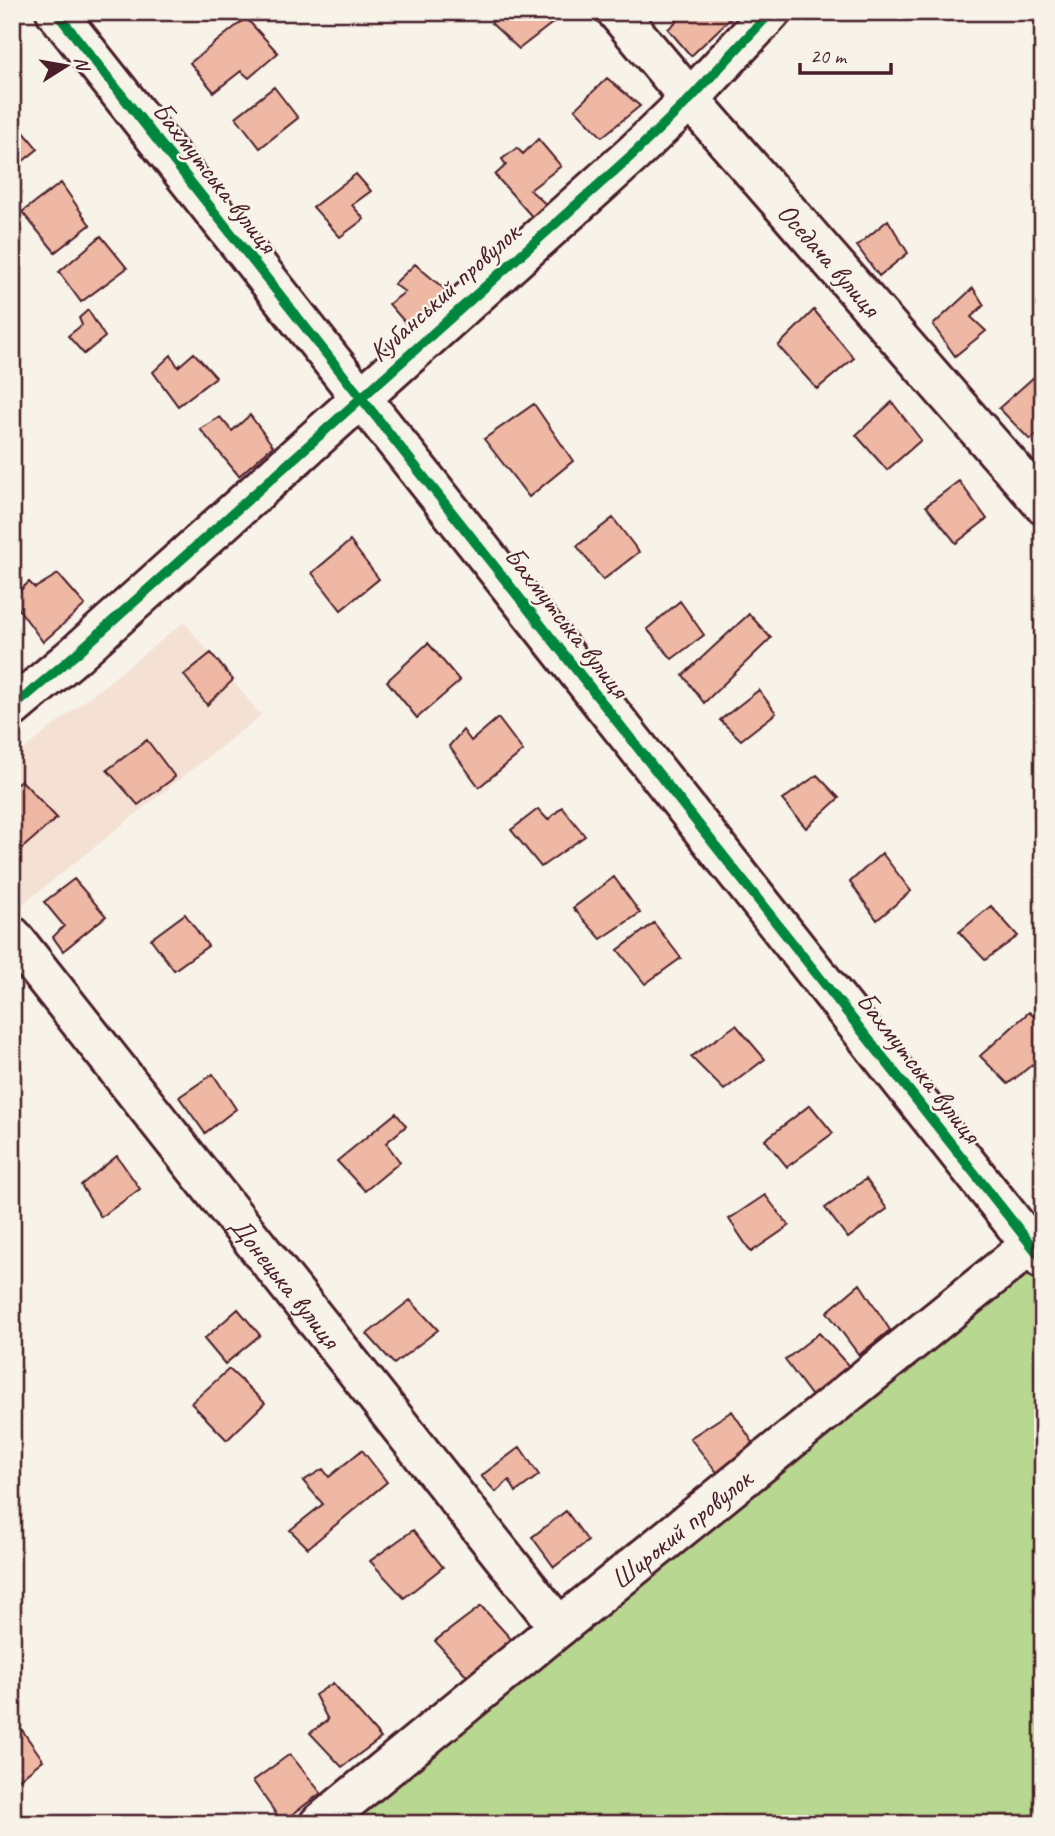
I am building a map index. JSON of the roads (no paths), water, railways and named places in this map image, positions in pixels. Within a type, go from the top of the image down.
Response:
[{"type":"street","name":"Бахмутська вулиця","points":[[56,12],[360,398],[1039,1247]]},
{"type":"street","name":"Оседача вулиця","points":[[617,12],[1043,503]]},
{"type":"street","name":"Кубанський провулок","points":[[12,708],[86,645],[633,154],[690,99],[771,12]]},
{"type":"street","name":"Донецька вулиця","points":[[12,936],[559,1627]]},
{"type":"street","name":"Широкий провулок","points":[[319,1824],[559,1627],[1039,1247]]}]
